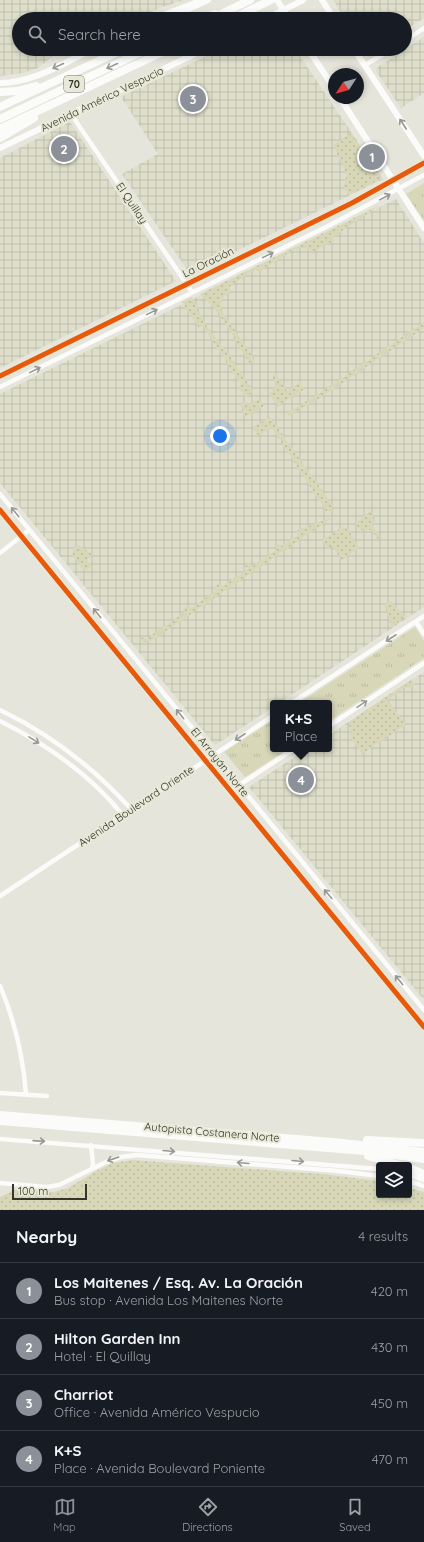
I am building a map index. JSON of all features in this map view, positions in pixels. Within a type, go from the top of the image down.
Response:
[{"type":"highway","points":[[225,12],[250,0]]},
{"type":"highway","points":[[246,12],[271,0]]},
{"type":"highway","points":[[222,12],[231,9]]},
{"type":"highway","points":[[0,108],[109,56]]},
{"type":"highway","name":"70","points":[[0,119],[133,56]]},
{"type":"highway","name":"70","points":[[0,129],[154,56]]},
{"type":"highway","points":[[0,92],[17,91],[58,80]]},
{"type":"highway","points":[[0,138],[71,95]]},
{"type":"highway","name":"Autopista Costanera Norte","points":[[0,1115],[310,1140],[424,1152]]},
{"type":"highway","name":"Autopista Costanera Norte","points":[[0,1121],[344,1150],[424,1159]]},
{"type":"highway","points":[[310,1140],[358,1140],[424,1143]]},
{"type":"highway","points":[[344,1150],[389,1162]]},
{"type":"highway","points":[[412,1169],[424,1174]]},
{"type":"street","points":[[171,12],[203,0]]},
{"type":"street","points":[[182,12],[208,0]]},
{"type":"street","points":[[276,0],[283,10]]},
{"type":"street","points":[[279,12],[304,0]]},
{"type":"street","points":[[322,0],[330,12]]},
{"type":"street","points":[[412,36],[424,28]]},
{"type":"street","points":[[0,83],[14,82],[31,77],[78,56]]},
{"type":"street","name":"Avenida Américo Vespucio","points":[[0,148],[191,56]]},
{"type":"street","points":[[313,56],[328,79]]},
{"type":"street","points":[[359,56],[424,156]]},
{"type":"street","points":[[365,65],[380,56]]},
{"type":"street","points":[[344,104],[424,228]]},
{"type":"street","name":"El Quillay","points":[[71,114],[192,292]]},
{"type":"street","name":"La Oración","points":[[0,376],[345,207],[424,164]]},
{"type":"street","name":"La Oración","points":[[0,387],[399,189],[424,175]]},
{"type":"street","name":"El Arrayán Norte","points":[[0,494],[238,786],[424,1010]]},
{"type":"street","name":"El Arrayán Norte","points":[[0,510],[424,1027]]},
{"type":"street","points":[[0,553],[29,530]]},
{"type":"street","points":[[297,700],[424,616]]},
{"type":"street","points":[[416,622],[424,634]]},
{"type":"street","points":[[332,724],[424,663]]},
{"type":"street","points":[[0,710],[33,728],[69,752],[102,779],[131,809]]},
{"type":"street","name":"Avenida Boulevard Oriente","points":[[0,896],[122,814],[270,718]]},
{"type":"street","points":[[0,721],[32,738],[68,763],[94,785],[122,814]]},
{"type":"street","points":[[230,791],[289,752]]},
{"type":"street","points":[[0,986],[11,1014],[19,1041],[26,1094]]},
{"type":"street","points":[[0,1093],[47,1096]]},
{"type":"street","points":[[0,1138],[376,1168]]},
{"type":"street","points":[[91,1145],[92,1168]]},
{"type":"street","points":[[0,1183],[54,1186],[68,1182],[92,1168],[121,1157],[144,1155],[376,1176]]},
{"type":"street","points":[[412,1176],[424,1180]]},
{"type":"street","points":[[412,1183],[424,1186]]},
{"type":"shaded area","points":[[0,0],[184,0],[151,12],[12,12],[12,56],[53,56],[38,68],[23,73],[0,76]]},
{"type":"shaded area","points":[[333,0],[424,0],[424,18],[412,26],[412,12],[341,12]]},
{"type":"shaded area","points":[[424,37],[424,93],[401,108],[376,71],[378,67],[395,56],[412,56],[412,45]]},
{"type":"shaded area","points":[[206,56],[300,56],[328,98],[328,104],[332,104],[383,179],[190,274],[122,174],[158,154],[121,97]]},
{"type":"shaded area","points":[[70,122],[176,281],[0,368],[0,158]]},
{"type":"shaded area","points":[[396,199],[424,243],[424,607],[284,700],[270,700],[270,709],[215,745],[0,483],[0,394]]},
{"type":"shaded area","points":[[424,672],[424,1000],[249,787],[302,752],[332,752],[332,733]]},
{"type":"green space","points":[[351,133],[381,179],[349,195],[343,187],[347,175],[333,145]]},
{"type":"green space","points":[[424,183],[424,221],[406,194]]},
{"type":"green space","points":[[380,205],[333,237],[334,241],[314,251],[303,248],[293,250],[258,272],[255,269],[229,287],[231,291],[222,301],[222,311],[255,360],[249,363],[225,323],[213,307],[200,294]]},
{"type":"green space","points":[[192,297],[207,327],[231,358],[254,392],[245,397],[238,387],[241,385],[203,326],[199,328],[182,302]]},
{"type":"green space","points":[[424,322],[424,328],[320,398],[288,416],[287,413],[320,393]]},
{"type":"green space","points":[[276,374],[287,391],[300,382],[303,387],[303,390],[278,406],[269,394],[277,384],[272,376]]},
{"type":"green space","points":[[258,399],[264,406],[245,417],[240,405],[243,403],[248,404]]},
{"type":"green space","points":[[270,417],[333,506],[331,511],[326,511],[272,428],[258,436],[253,427]]},
{"type":"green space","points":[[370,511],[376,521],[372,524],[380,537],[378,539],[371,530],[360,530],[355,523]]},
{"type":"green space","points":[[335,516],[151,641],[144,642],[139,640],[143,637],[146,639],[185,612],[183,609],[188,605],[191,608],[216,591],[213,588],[218,584],[223,586],[248,569],[245,566],[249,563],[253,566],[277,549],[275,546],[278,544],[282,546],[298,535],[296,531]]},
{"type":"green space","points":[[343,527],[348,529],[359,548],[342,560],[332,546],[328,549],[322,540]]},
{"type":"green space","points":[[79,545],[93,555],[87,559],[92,567],[84,571],[72,555],[73,549]]},
{"type":"green space","points":[[390,601],[406,617],[391,627],[390,619],[384,605]]},
{"type":"green space","points":[[415,627],[424,641],[424,658],[332,719],[332,700],[304,700]]},
{"type":"green space","points":[[412,679],[415,684],[409,689],[406,686],[388,700],[406,725],[362,754],[351,738],[349,722]]},
{"type":"green space","points":[[270,722],[270,752],[283,752],[245,777],[224,752]]},
{"type":"green space","points":[[132,1160],[322,1174],[376,1181],[376,1198],[412,1198],[412,1189],[424,1192],[424,1210],[0,1210],[0,1197],[14,1190],[54,1192],[68,1188],[113,1163]]},
{"type":"cycle path","points":[[0,376],[352,203],[424,163]]},
{"type":"cycle path","points":[[0,510],[424,1027]]},
{"type":"place","name":"Charriot","points":[[193,99]]},
{"type":"place","name":"Hilton Garden Inn","points":[[64,149]]},
{"type":"place","name":"Los Maitenes / Esq. Av. La Oración","points":[[372,157]]},
{"type":"place","name":"K+S","points":[[301,780]]}]
